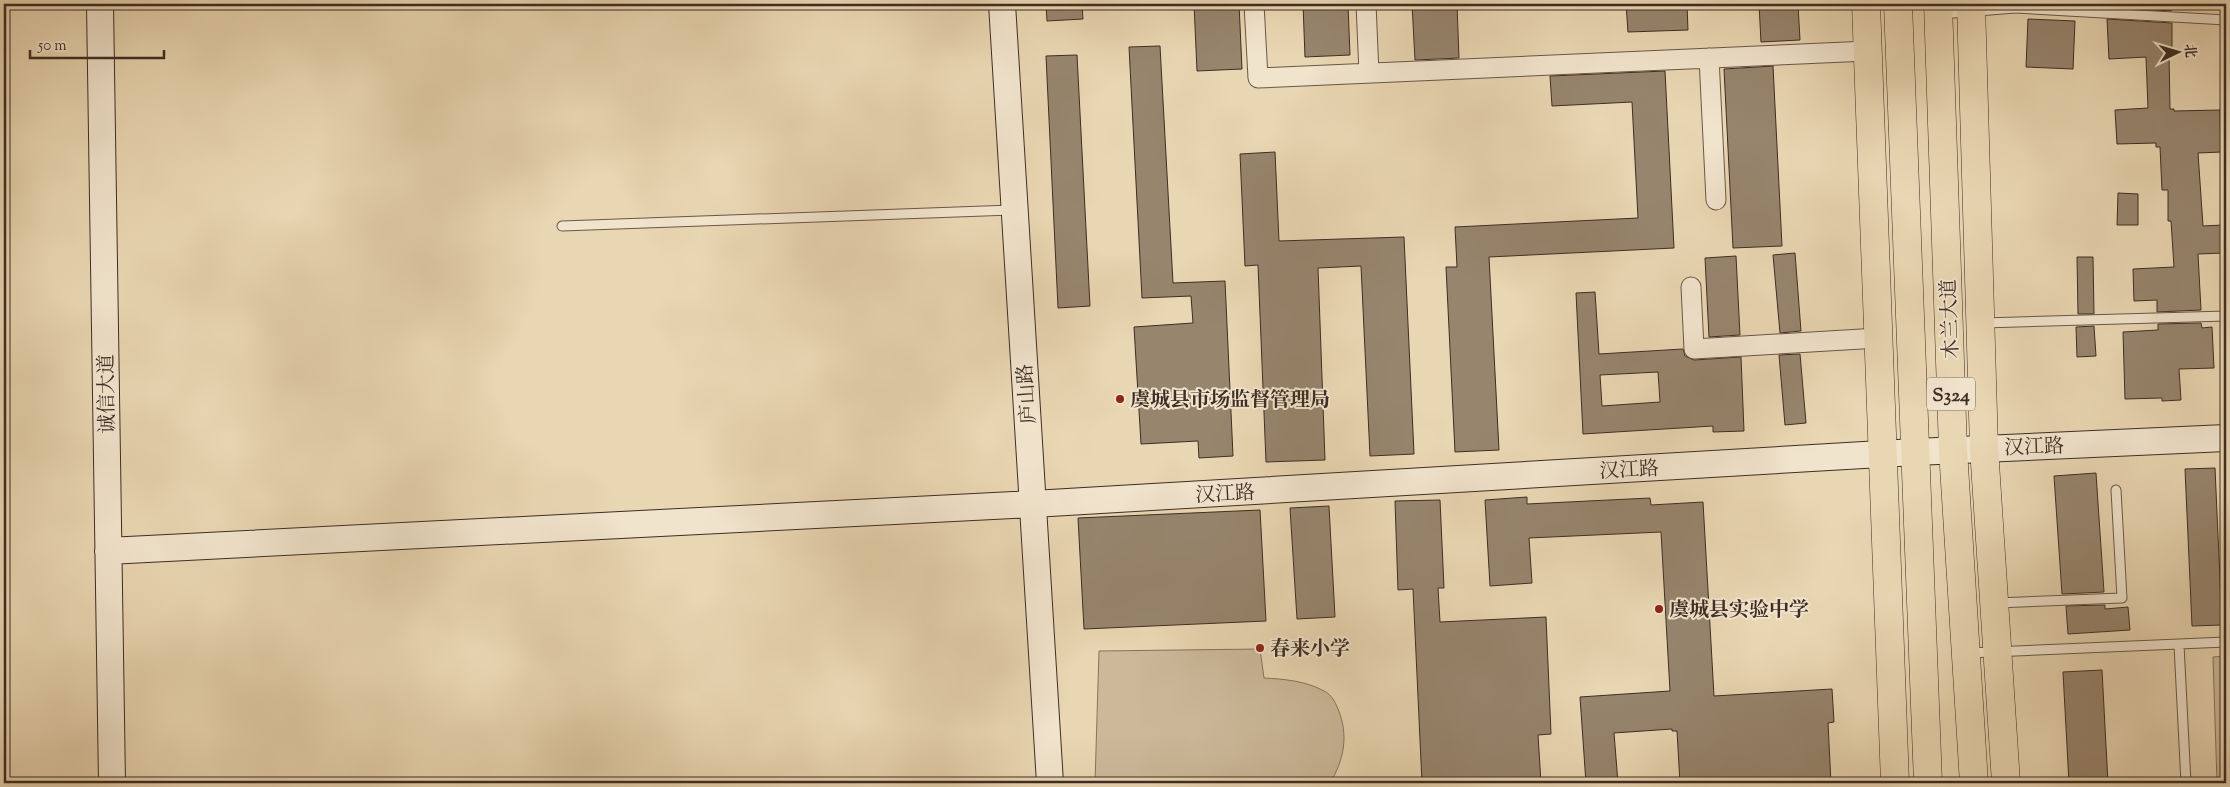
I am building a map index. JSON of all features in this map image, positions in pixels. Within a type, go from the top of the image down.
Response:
[{"type":"main road","points":[[1866,4],[1895,783]]},
{"type":"main road","name":"木兰大道","points":[[1898,4],[1928,783]]},
{"type":"main road","points":[[1971,8],[1984,448],[1996,603],[2006,783]]},
{"type":"main road","name":"木兰大道","points":[[1938,9],[1953,450],[1974,783]]},
{"type":"street","name":"诚信大道","points":[[100,4],[112,771]]},
{"type":"street","name":"庐山路","points":[[1002,4],[1050,783]]},
{"type":"street","points":[[1254,4],[1258,78],[1868,51]]},
{"type":"street","points":[[1366,4],[1369,73]]},
{"type":"street","points":[[1709,58],[1716,200]]},
{"type":"street","points":[[1691,287],[1694,349],[1878,338]]},
{"type":"street","name":"汉江路","points":[[108,551],[1032,504],[1984,448],[2226,438]]},
{"type":"lane","points":[[1938,9],[2015,8],[2226,20]]},
{"type":"lane","points":[[562,226],[1014,210]]},
{"type":"lane","points":[[1980,323],[2226,316]]},
{"type":"lane","points":[[1996,603],[2122,598],[2116,490]]},
{"type":"lane","points":[[1967,653],[2226,642]]},
{"type":"lane","points":[[2179,645],[2186,783]]},
{"type":"shaded area","points":[[1260,649],[1264,678],[1310,685],[1327,693],[1334,701],[1341,719],[1344,738],[1342,756],[1330,783],[1095,783],[1099,651]]},
{"type":"shaded area","points":[[2226,656],[2226,783],[2217,783],[2213,657]]},
{"type":"building","points":[[1046,4],[1082,4],[1083,19],[1047,21]]},
{"type":"building","points":[[1194,4],[1239,4],[1242,69],[1197,71]]},
{"type":"building","points":[[1303,4],[1348,4],[1350,55],[1305,57]]},
{"type":"building","points":[[1412,4],[1457,4],[1459,58],[1415,60]]},
{"type":"building","points":[[1626,4],[1687,4],[1688,30],[1628,32]]},
{"type":"building","points":[[1759,4],[1798,4],[1800,40],[1761,42]]},
{"type":"building","points":[[2106,4],[2171,4],[2171,11],[2106,7]]},
{"type":"building","points":[[2028,19],[2075,21],[2073,69],[2026,67]]},
{"type":"building","points":[[2107,19],[2172,23],[2172,54],[2169,54],[2170,109],[2174,109],[2174,111],[2220,110],[2221,152],[2198,153],[2203,226],[2223,225],[2224,253],[2198,254],[2201,310],[2157,312],[2157,300],[2134,301],[2133,269],[2174,267],[2171,221],[2168,221],[2168,190],[2162,190],[2160,147],[2156,147],[2156,143],[2117,144],[2115,110],[2148,108],[2146,57],[2109,59]]},
{"type":"building","points":[[1160,46],[1173,283],[1225,281],[1233,456],[1199,458],[1198,441],[1141,444],[1134,327],[1193,323],[1191,296],[1142,298],[1129,47]]},
{"type":"building","points":[[1077,55],[1090,306],[1058,308],[1046,56]]},
{"type":"building","points":[[1773,66],[1782,246],[1733,248],[1724,69]]},
{"type":"building","points":[[1665,71],[1674,248],[1489,257],[1499,450],[1455,452],[1446,267],[1457,267],[1455,227],[1638,218],[1632,102],[1552,106],[1550,76]]},
{"type":"building","points":[[1275,152],[1279,241],[1404,237],[1414,454],[1370,456],[1361,266],[1318,268],[1325,460],[1266,462],[1258,265],[1245,266],[1240,154]]},
{"type":"building","points":[[2118,193],[2138,194],[2138,225],[2117,225]]},
{"type":"building","points":[[1795,253],[1801,331],[1780,333],[1773,255]]},
{"type":"building","points":[[1736,256],[1740,335],[1709,337],[1705,258]]},
{"type":"building","points":[[2077,257],[2093,257],[2094,314],[2078,314]]},
{"type":"building","points":[[1595,292],[1599,354],[1683,349],[1685,356],[1694,360],[1741,357],[1744,431],[1713,432],[1713,426],[1583,434],[1576,293]],"holes":[[[1658,372],[1660,402],[1602,406],[1600,375]]]},
{"type":"building","points":[[2201,323],[2202,328],[2212,327],[2214,368],[2179,369],[2181,400],[2162,401],[2162,398],[2125,399],[2123,332],[2158,330],[2158,324]]},
{"type":"building","points":[[2094,326],[2096,356],[2077,357],[2076,327]]},
{"type":"building","points":[[1800,354],[1806,423],[1785,425],[1779,355]]},
{"type":"building","points":[[2215,468],[2222,625],[2192,626],[2185,469]]},
{"type":"building","points":[[2096,473],[2104,592],[2062,594],[2054,476]]},
{"type":"building","points":[[1527,497],[1527,504],[1650,498],[1651,505],[1703,502],[1714,696],[1832,689],[1834,722],[1828,723],[1831,783],[1680,783],[1677,731],[1672,731],[1672,729],[1614,733],[1618,783],[1586,783],[1580,697],[1670,691],[1661,532],[1529,538],[1532,583],[1490,586],[1485,500]]},
{"type":"building","points":[[1440,500],[1444,588],[1438,588],[1440,622],[1546,617],[1551,734],[1538,735],[1541,783],[1422,783],[1413,589],[1398,590],[1395,501]]},
{"type":"building","points":[[1329,506],[1335,617],[1297,619],[1290,508]]},
{"type":"building","points":[[1260,510],[1266,621],[1084,629],[1078,518]]},
{"type":"building","points":[[2105,605],[2105,609],[2128,607],[2130,630],[2068,634],[2066,606]]},
{"type":"building","points":[[2102,670],[2108,783],[2069,783],[2063,672]]},
{"type":"place","name":"虞城县市场监督管理局","points":[[1120,399]]},
{"type":"place","name":"虞城县实验中学","points":[[1659,609]]},
{"type":"place","name":"春来小学","points":[[1260,648]]}]
